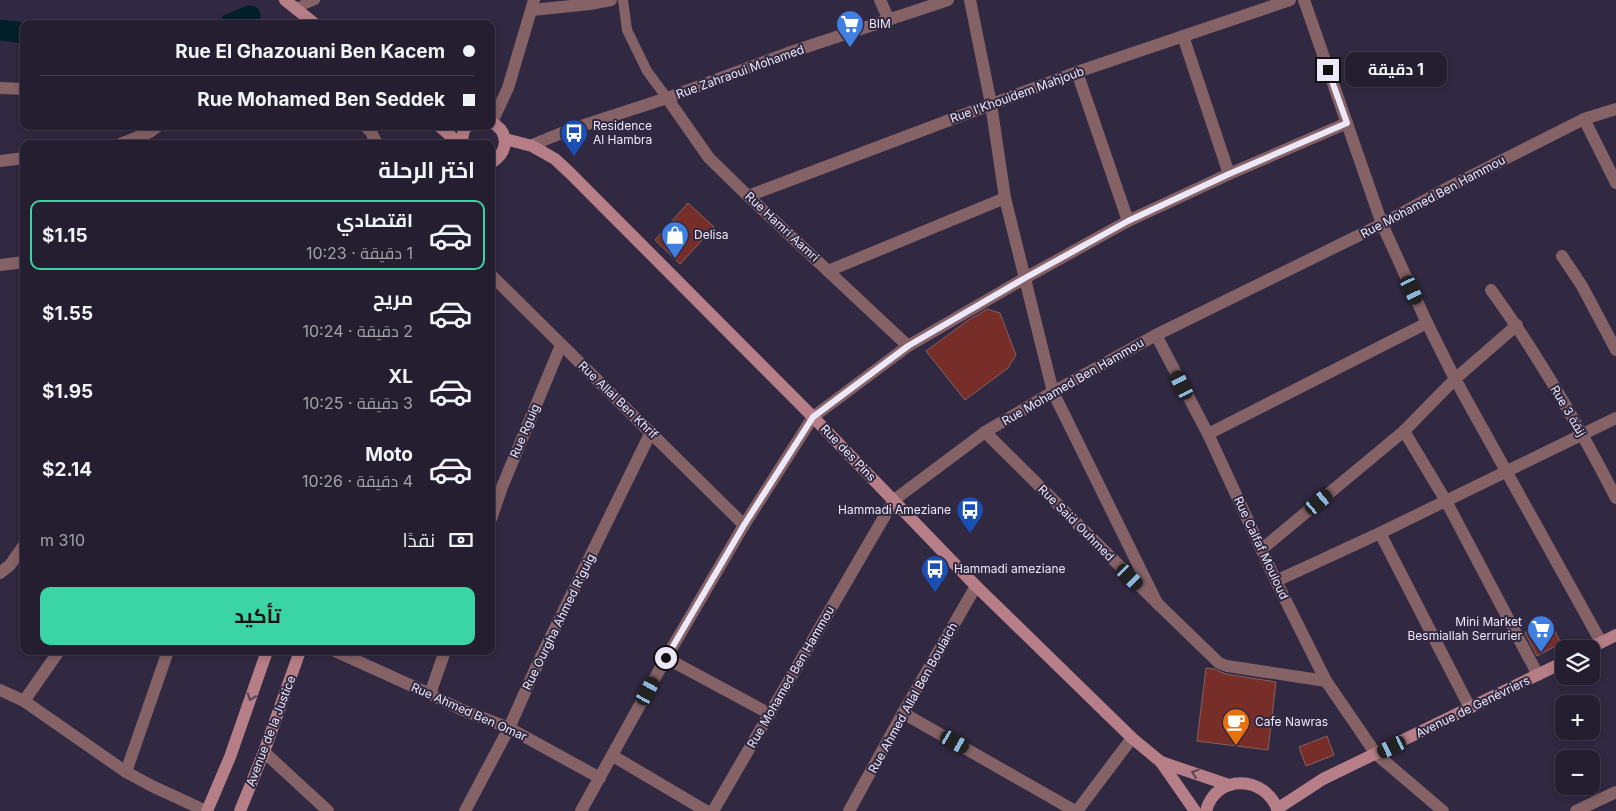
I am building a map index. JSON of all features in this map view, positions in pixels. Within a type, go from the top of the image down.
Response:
[{"type":"street","points":[[285,0],[310,20]]},
{"type":"street","points":[[495,116],[508,88],[533,5],[590,4],[611,0]]},
{"type":"street","points":[[880,0],[889,20]]},
{"type":"street","name":"Rue Zahraoui Mohamed","points":[[532,145],[788,53],[948,0]]},
{"type":"street","points":[[970,0],[991,104],[1005,198],[1053,392],[1157,603]]},
{"type":"street","name":"Rue l'Khouidem Mahjoub","points":[[748,196],[1077,72],[1290,0]]},
{"type":"street","points":[[1304,0],[1382,224],[1427,323],[1455,379],[1601,642],[1616,635]]},
{"type":"street","points":[[1182,36],[1229,174]]},
{"type":"street","points":[[1077,72],[1128,221]]},
{"type":"street","points":[[0,88],[20,89]]},
{"type":"street","name":"Rue Hamri Aamri","points":[[667,98],[709,158],[908,346]]},
{"type":"street","name":"Rue Mohamed Ben Hammou","points":[[713,811],[894,500],[985,432],[1156,335],[1382,224],[1451,186],[1584,119],[1616,109]]},
{"type":"street","points":[[1584,119],[1616,183]]},
{"type":"street","points":[[583,810],[666,658],[744,525],[813,417],[908,346],[1128,221],[1229,174],[1347,123]]},
{"type":"street","points":[[495,125],[503,132],[505,139],[505,147],[502,154],[495,160]]},
{"type":"street","points":[[130,140],[153,130]]},
{"type":"street","points":[[444,130],[456,140]]},
{"type":"street","name":"Rue des Pins","points":[[505,139],[532,145],[555,159],[570,173],[813,417],[976,586],[1132,738],[1161,762],[1195,811]]},
{"type":"street","points":[[0,161],[20,158]]},
{"type":"street","points":[[828,271],[1005,198]]},
{"type":"street","points":[[1562,256],[1582,286],[1616,350]]},
{"type":"street","points":[[0,265],[20,262]]},
{"type":"street","name":"Rue Allal Ben Khrif","points":[[495,279],[744,525]]},
{"type":"street","name":"Rue 3 زنقة","points":[[1491,290],[1517,325],[1583,434],[1616,498]]},
{"type":"street","points":[[1208,434],[1427,323]]},
{"type":"street","points":[[1262,549],[1404,431],[1455,379],[1517,325]]},
{"type":"street","name":"Rue Calfaf Mouloud","points":[[1156,335],[1208,434],[1276,582],[1326,681],[1376,754],[1443,811]]},
{"type":"street","name":"Rue Rguig","points":[[495,507],[561,345]]},
{"type":"street","points":[[1276,582],[1616,418]]},
{"type":"street","points":[[1404,431],[1446,501],[1538,675]]},
{"type":"street","name":"Rue Ourgha Ahmed R'guig","points":[[465,811],[510,728],[538,663],[651,432]]},
{"type":"street","name":"Rue Said Ouhmed","points":[[985,432],[1219,663],[1227,666],[1326,681]]},
{"type":"street","points":[[1380,533],[1470,708]]},
{"type":"street","points":[[0,573],[10,564],[20,550]]},
{"type":"street","name":"Rue Ahmed Allal Ben Boulaich","points":[[854,810],[903,713],[976,586]]},
{"type":"street","points":[[24,701],[56,655]]},
{"type":"street","points":[[126,772],[167,655]]},
{"type":"street","points":[[0,690],[24,701],[126,772],[159,790],[206,811],[233,748],[266,655]]},
{"type":"street","name":"Avenue de la Justice","points":[[240,811],[264,752],[299,655]]},
{"type":"street","name":"Rue Ahmed Ben Omar","points":[[344,655],[460,709],[510,728],[600,778]]},
{"type":"street","points":[[430,694],[444,655]]},
{"type":"street","points":[[666,658],[770,714]]},
{"type":"street","name":"Avenue de Genévriers","points":[[1278,810],[1324,779],[1555,666]]},
{"type":"street","points":[[903,713],[1076,811],[1132,738]]},
{"type":"street","points":[[264,752],[328,811]]},
{"type":"street","points":[[613,756],[706,811]]},
{"type":"street","name":"Rue des Pins","points":[[1161,762],[1229,785],[1241,783],[1253,785],[1264,790],[1272,798],[1278,810]]},
{"type":"street","points":[[1206,811],[1213,797],[1229,785]]},
{"type":"street","points":[[1576,811],[1616,792]]},
{"type":"lane","points":[[296,8],[315,0]]},
{"type":"lane","points":[[623,0],[627,30],[646,71],[667,98]]},
{"type":"building","points":[[688,203],[714,227],[680,264],[655,240]]},
{"type":"building","points":[[987,309],[1000,313],[1016,355],[1008,368],[965,400],[926,351]]},
{"type":"building","points":[[1549,620],[1559,640],[1555,640],[1555,646],[1537,656],[1525,633]]},
{"type":"building","points":[[1206,668],[1226,674],[1276,682],[1268,750],[1197,741]]},
{"type":"building","points":[[1327,736],[1334,755],[1306,766],[1299,747]]},
{"type":"waterway","points":[[240,20],[250,16]]},
{"type":"waterway","points":[[0,30],[20,32]]},
{"type":"place","name":"BIM","points":[[850,48]]},
{"type":"place","name":"Residence Al Hambra","points":[[574,157]]},
{"type":"place","name":"Delisa","points":[[675,259]]},
{"type":"place","name":"Hammadi Ameziane","points":[[970,534]]},
{"type":"place","name":"Hammadi ameziane","points":[[935,593]]},
{"type":"place","name":"Mini Market Besmiallah Serrurier","points":[[1541,653]]},
{"type":"place","name":"Cafe Nawras","points":[[1236,746]]},
{"type":"route","points":[[666,658],[744,525],[813,417],[908,346],[1128,221],[1229,174],[1347,123],[1328,70]]}]
